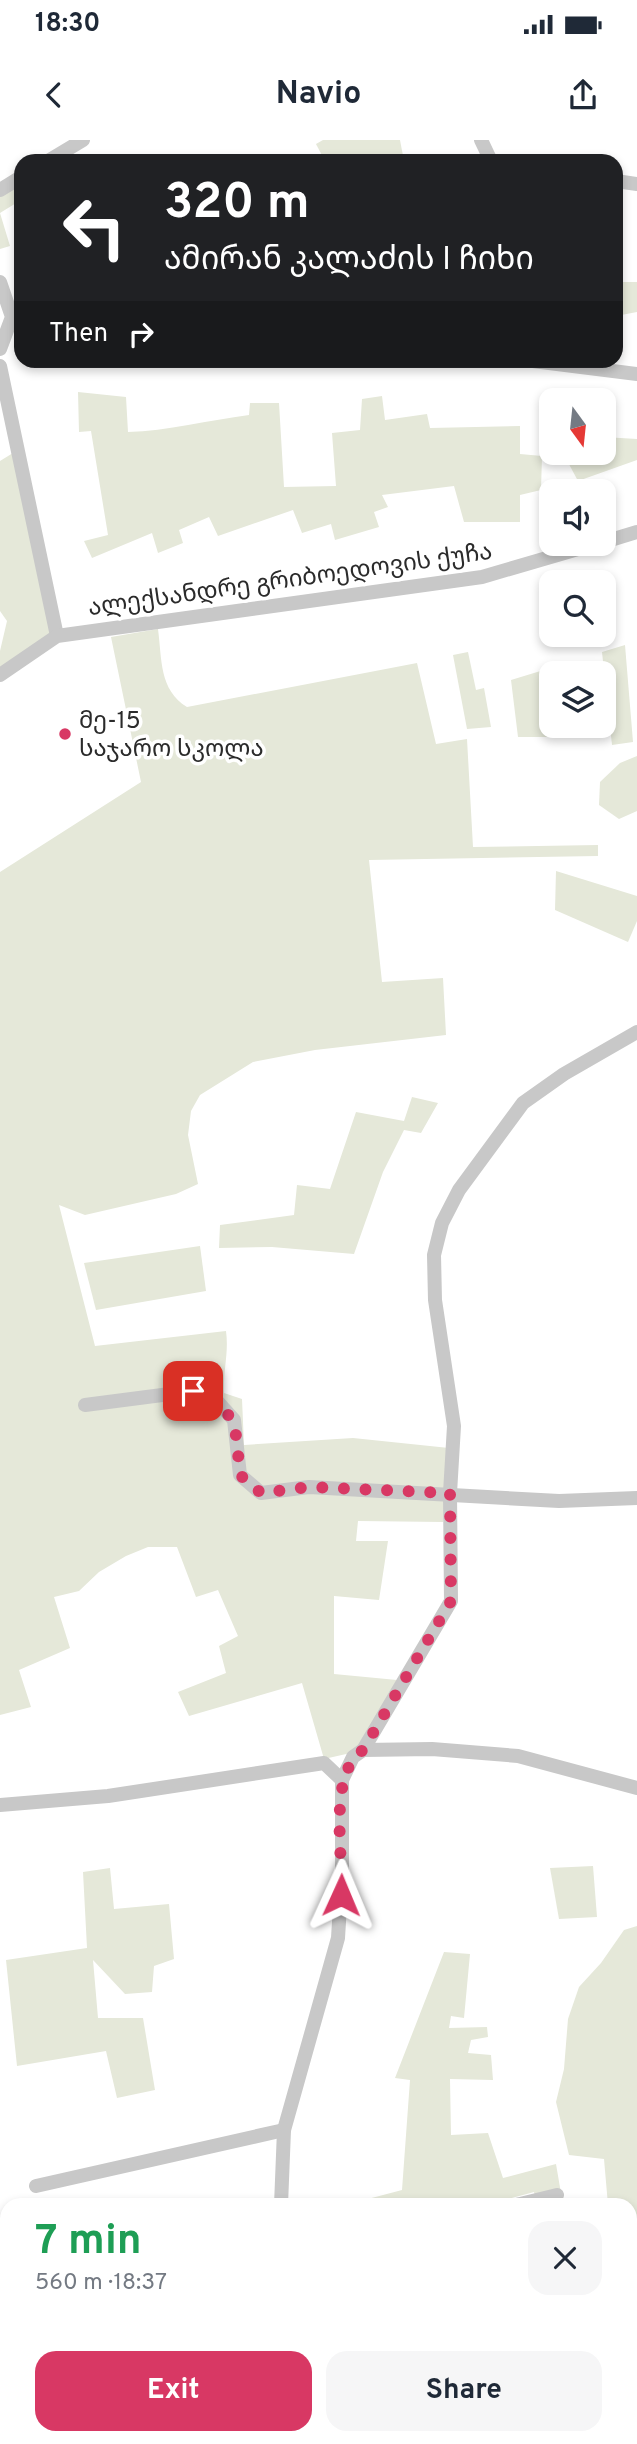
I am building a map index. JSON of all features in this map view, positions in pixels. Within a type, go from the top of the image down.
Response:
[{"type":"street","points":[[60,154],[83,140]]},
{"type":"street","points":[[0,282],[14,311]]},
{"type":"street","points":[[0,349],[14,323]]},
{"type":"street","points":[[0,366],[57,636]]},
{"type":"street","points":[[599,368],[637,374]]},
{"type":"street","points":[[616,538],[637,532]]},
{"type":"street","name":"ალექსანდრე გრიბოედოვის ქუჩა","points":[[0,675],[57,636],[482,577],[554,556]]},
{"type":"street","points":[[281,2198],[284,2130],[338,1938],[342,1873],[342,1780],[451,1601],[450,1493],[454,1426],[435,1300],[434,1255],[442,1223],[460,1190],[523,1102],[564,1074],[637,1032]]},
{"type":"street","points":[[85,1405],[193,1391],[215,1400],[234,1420],[240,1475],[261,1493],[309,1487],[559,1501],[637,1497]]},
{"type":"street","points":[[0,1805],[108,1796],[324,1763],[358,1754],[432,1749],[518,1756],[637,1788]]},
{"type":"street","points":[[324,1763],[342,1780]]},
{"type":"street","points":[[36,2186],[284,2130]]},
{"type":"street","points":[[545,2198],[557,2195]]},
{"type":"shaded area","points":[[323,140],[400,140],[403,154],[321,154],[316,144]]},
{"type":"shaded area","points":[[14,181],[14,204],[0,213],[0,190]]},
{"type":"shaded area","points":[[0,213],[10,246],[0,249]]},
{"type":"shaded area","points":[[623,282],[637,282],[637,312],[623,315]]},
{"type":"shaded area","points":[[78,392],[126,397],[128,432],[173,428],[249,415],[250,403],[279,403],[284,487],[336,486],[332,433],[360,430],[362,399],[382,396],[385,420],[427,414],[430,428],[520,426],[520,454],[539,456],[541,479],[539,479],[539,490],[520,495],[520,522],[464,522],[454,486],[382,495],[388,507],[374,512],[379,527],[335,540],[331,524],[302,533],[293,510],[218,536],[209,517],[179,530],[183,543],[158,553],[152,533],[92,558],[84,541],[108,535],[91,431],[79,432]]},
{"type":"shaded area","points":[[616,438],[637,439],[637,460],[577,479],[570,466],[616,466]]},
{"type":"shaded area","points":[[13,453],[52,635],[0,671],[0,651],[7,621],[0,611],[0,461]]},
{"type":"shaded area","points":[[158,629],[167,683],[171,692],[187,707],[417,663],[436,744],[467,739],[473,847],[598,845],[598,856],[369,860],[382,982],[443,978],[446,1035],[315,1050],[253,1062],[200,1095],[191,1111],[188,1135],[198,1184],[176,1194],[85,1215],[59,1205],[95,1346],[226,1331],[224,1393],[242,1399],[244,1445],[353,1438],[449,1448],[443,1522],[358,1521],[356,1541],[388,1541],[379,1600],[334,1596],[334,1674],[397,1680],[355,1752],[324,1759],[302,1683],[189,1716],[178,1692],[226,1673],[219,1646],[238,1636],[218,1590],[196,1597],[177,1547],[148,1547],[99,1572],[79,1591],[54,1597],[70,1648],[19,1670],[31,1707],[0,1715],[0,872],[141,782],[111,637]]},
{"type":"shaded area","points":[[625,645],[633,742],[612,745],[611,738],[616,738],[616,661],[603,661],[602,652]]},
{"type":"shaded area","points":[[468,652],[476,690],[484,688],[491,727],[467,729],[453,655]]},
{"type":"shaded area","points":[[539,671],[539,737],[518,737],[511,680]]},
{"type":"shaded area","points":[[637,756],[637,811],[619,819],[599,805],[600,782],[620,763]]},
{"type":"shaded area","points":[[556,871],[637,896],[637,921],[628,942],[555,910]]},
{"type":"shaded area","points":[[412,1097],[438,1103],[421,1133],[404,1130],[383,1172],[354,1254],[272,1247],[219,1248],[220,1225],[294,1215],[297,1185],[330,1189],[356,1112],[404,1121]]},
{"type":"shaded area","points":[[200,1246],[206,1291],[96,1310],[84,1263]]},
{"type":"shaded area","points":[[593,1866],[597,1917],[559,1919],[550,1868]]},
{"type":"shaded area","points":[[110,1868],[114,1909],[169,1904],[174,1959],[154,1966],[152,1992],[125,1994],[93,1960],[98,2018],[143,2018],[155,2090],[117,2098],[106,2051],[17,2066],[6,1960],[87,1948],[83,1872]]},
{"type":"shaded area","points":[[637,1926],[637,2198],[607,2198],[604,2159],[569,2155],[556,2102],[564,2069],[568,2019],[579,1987],[601,1963],[624,1930]]},
{"type":"shaded area","points":[[444,1952],[470,1954],[464,2018],[451,2016],[449,2028],[487,2027],[488,2037],[471,2040],[468,2053],[491,2055],[493,2080],[450,2079],[451,2135],[488,2133],[503,2178],[556,2164],[562,2198],[535,2198],[534,2192],[512,2198],[372,2198],[402,2190],[410,2080],[395,2078]]},
{"type":"place","name":"მე-15 საჯარო სკოლა","points":[[65,734]]},
{"type":"route","points":[[193,1391],[215,1400],[234,1420],[240,1475],[261,1493],[309,1487],[450,1493],[451,1601],[363,1750],[353,1757],[342,1780],[341,1895]]}]
